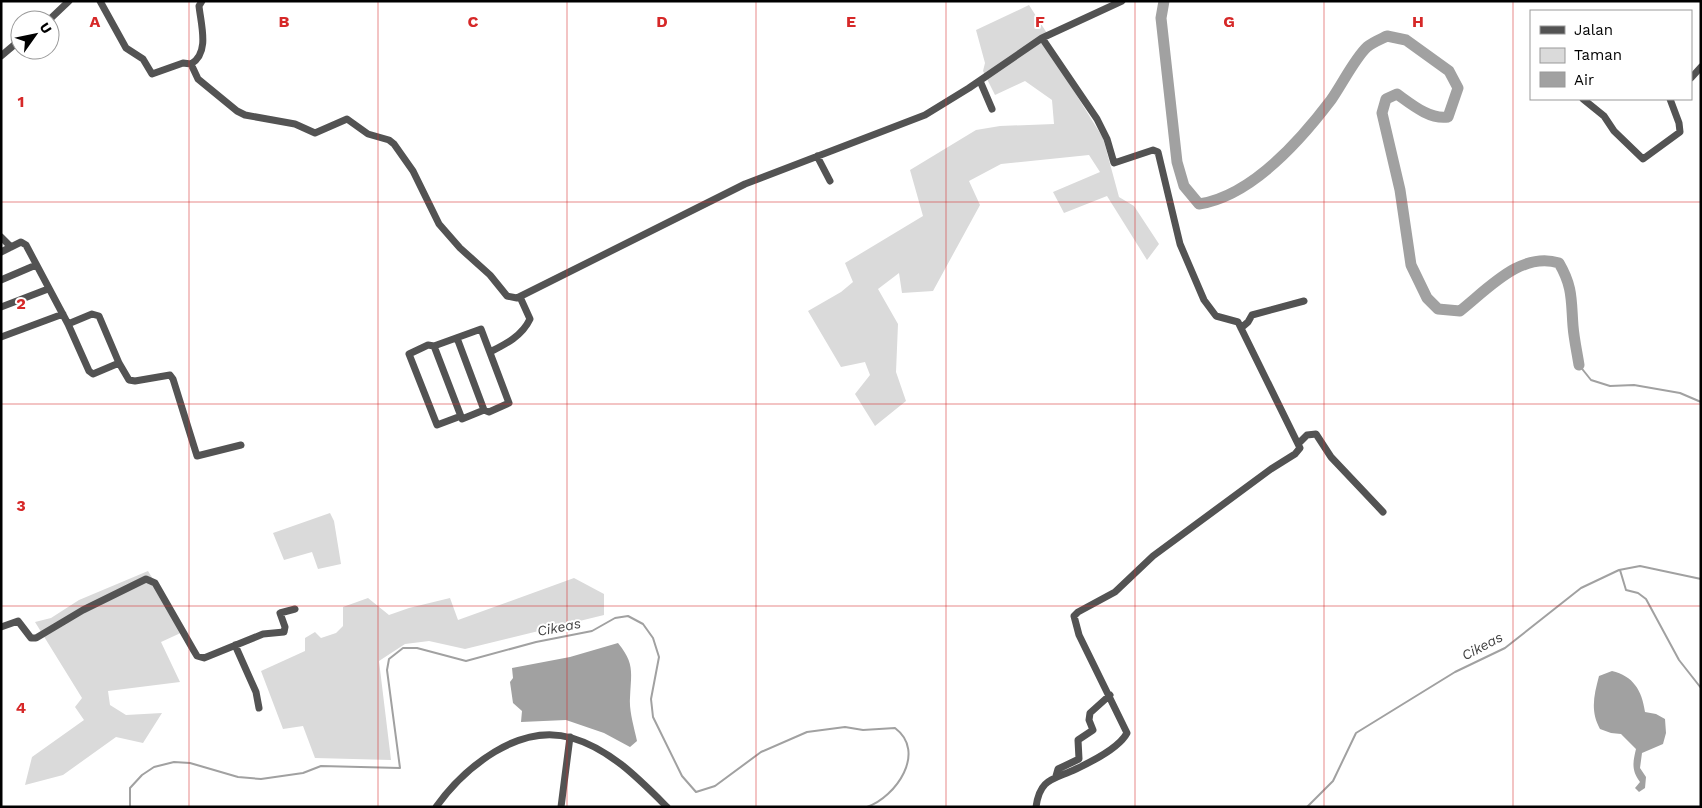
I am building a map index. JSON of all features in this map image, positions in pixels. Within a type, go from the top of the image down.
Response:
[{"type":"street","points":[[60,10],[69,1]]},
{"type":"street","points":[[100,1],[126,48],[143,59],[152,74],[183,63],[191,64],[197,60],[203,51],[199,6],[202,1]]},
{"type":"street","points":[[191,64],[198,80],[237,111],[245,115],[271,118],[295,124],[315,132],[347,118],[368,134],[389,140],[403,154],[433,216],[449,236],[482,266],[507,296],[520,297],[725,193],[925,115],[1042,38],[1122,1]]},
{"type":"street","points":[[1036,807],[1039,792],[1043,786],[1056,776],[1078,769],[1111,750],[1125,737],[1126,728],[1079,635],[1074,616],[1115,592],[1153,556],[1271,469],[1299,451],[1299,443],[1241,328],[1234,320],[1216,316],[1204,300],[1180,244],[1158,152],[1153,150],[1120,163],[1114,163],[1107,139],[1097,119],[1042,38]]},
{"type":"street","points":[[1692,77],[1701,67]]},
{"type":"street","points":[[980,80],[992,109]]},
{"type":"street","points":[[1584,100],[1604,116],[1614,131],[1643,159],[1680,132],[1679,123],[1670,100]]},
{"type":"street","points":[[817,156],[830,181]]},
{"type":"street","points":[[1,237],[11,247]]},
{"type":"street","points":[[1,252],[24,242],[63,314],[89,371],[93,374],[119,363]]},
{"type":"street","points":[[1,280],[36,265]]},
{"type":"street","points":[[1,307],[48,288]]},
{"type":"street","points":[[490,352],[511,341],[528,324],[530,319],[520,297]]},
{"type":"street","points":[[1241,328],[1252,315],[1304,301]]},
{"type":"street","points":[[1,337],[63,314]]},
{"type":"street","points":[[68,324],[92,314],[99,316],[124,375],[135,381],[170,375],[174,379],[197,456],[240,445]]},
{"type":"street","points":[[434,346],[461,416],[462,419],[484,410],[489,412],[509,403],[490,352],[480,329],[409,354],[438,425],[461,416]]},
{"type":"street","points":[[457,338],[484,410]]},
{"type":"street","points":[[1299,443],[1307,436],[1316,434],[1331,457],[1383,512]]},
{"type":"street","points":[[1,627],[18,621],[31,638],[36,638],[83,610],[146,580],[155,582],[198,656],[204,658],[263,634],[284,632],[285,627],[280,613],[295,609]]},
{"type":"street","points":[[235,645],[256,692],[259,708]]},
{"type":"street","points":[[1056,776],[1058,769],[1079,759],[1078,740],[1093,730],[1089,720],[1090,713],[1110,695]]},
{"type":"street","points":[[436,807],[446,792],[468,771],[501,748],[535,737],[570,737],[596,748],[622,765],[667,807]]},
{"type":"street","points":[[561,807],[570,737]]},
{"type":"green space","points":[[1029,5],[1050,38],[1043,41],[1103,138],[1119,197],[1134,206],[1159,244],[1147,260],[1107,196],[1064,213],[1053,192],[1100,172],[1089,155],[1001,164],[969,181],[980,205],[933,291],[902,293],[899,273],[878,289],[898,324],[896,372],[906,401],[875,426],[855,394],[870,375],[865,362],[841,367],[808,311],[841,292],[853,282],[845,263],[923,216],[910,170],[976,130],[1000,126],[1054,124],[1052,100],[1025,81],[995,95],[983,71],[985,63],[976,30]]},
{"type":"green space","points":[[330,513],[334,521],[341,564],[318,569],[312,552],[284,560],[273,533]]},
{"type":"green space","points":[[148,571],[185,631],[161,642],[180,682],[108,691],[110,705],[126,715],[162,713],[143,743],[116,737],[63,775],[25,785],[32,757],[84,720],[75,707],[82,698],[35,622],[51,618],[79,600]]},
{"type":"green space","points":[[574,578],[604,594],[604,615],[465,649],[429,641],[405,644],[379,661],[391,760],[315,758],[303,726],[283,729],[261,671],[305,651],[305,638],[315,632],[321,638],[336,633],[343,626],[343,607],[368,598],[389,615],[450,598],[458,620]]},
{"type":"water","points":[[618,643],[630,663],[631,669],[630,708],[637,741],[630,747],[604,733],[566,720],[521,722],[522,711],[513,703],[510,682],[513,678],[512,668],[570,657]]},
{"type":"water","points":[[1612,671],[1631,680],[1642,697],[1645,712],[1656,714],[1665,719],[1666,733],[1663,744],[1642,753],[1640,768],[1646,777],[1645,788],[1639,792],[1635,788],[1640,782],[1635,774],[1634,766],[1636,749],[1621,734],[1600,729],[1595,716],[1594,696],[1599,676]]},
{"type":"waterway","points":[[1164,1],[1161,18],[1177,162],[1184,186],[1199,204],[1218,199],[1237,190],[1273,164],[1319,116],[1358,58],[1374,42],[1387,36],[1406,40],[1449,71],[1458,88],[1448,117],[1428,114],[1397,94],[1386,99],[1382,113],[1400,190],[1411,265],[1427,298],[1438,309],[1460,311],[1494,283],[1518,267],[1531,262],[1559,263],[1567,279],[1570,294],[1573,331],[1579,365]]},
{"type":"waterway","name":"Cikeas","points":[[1579,365],[1591,380],[1610,386],[1634,385],[1680,393],[1701,402]]},
{"type":"waterway","name":"Cikeas","points":[[1307,807],[1333,781],[1356,733],[1455,672],[1505,648],[1581,588],[1619,570],[1640,566],[1701,579]]},
{"type":"waterway","points":[[1620,570],[1626,590],[1638,593],[1646,599],[1679,660],[1701,688]]},
{"type":"waterway","name":"Cikeas","points":[[130,807],[130,788],[142,775],[154,767],[174,762],[190,763],[238,777],[261,779],[303,773],[321,766],[400,768],[387,670],[389,659],[403,648],[417,648],[466,661],[536,642],[592,631],[615,618],[628,616],[643,624],[653,638],[659,657],[651,699],[653,717],[682,776],[696,792],[715,786],[761,752],[807,732],[845,727],[863,730],[895,728],[904,738],[908,749],[908,761],[904,773],[888,794],[878,802],[867,807]]}]
